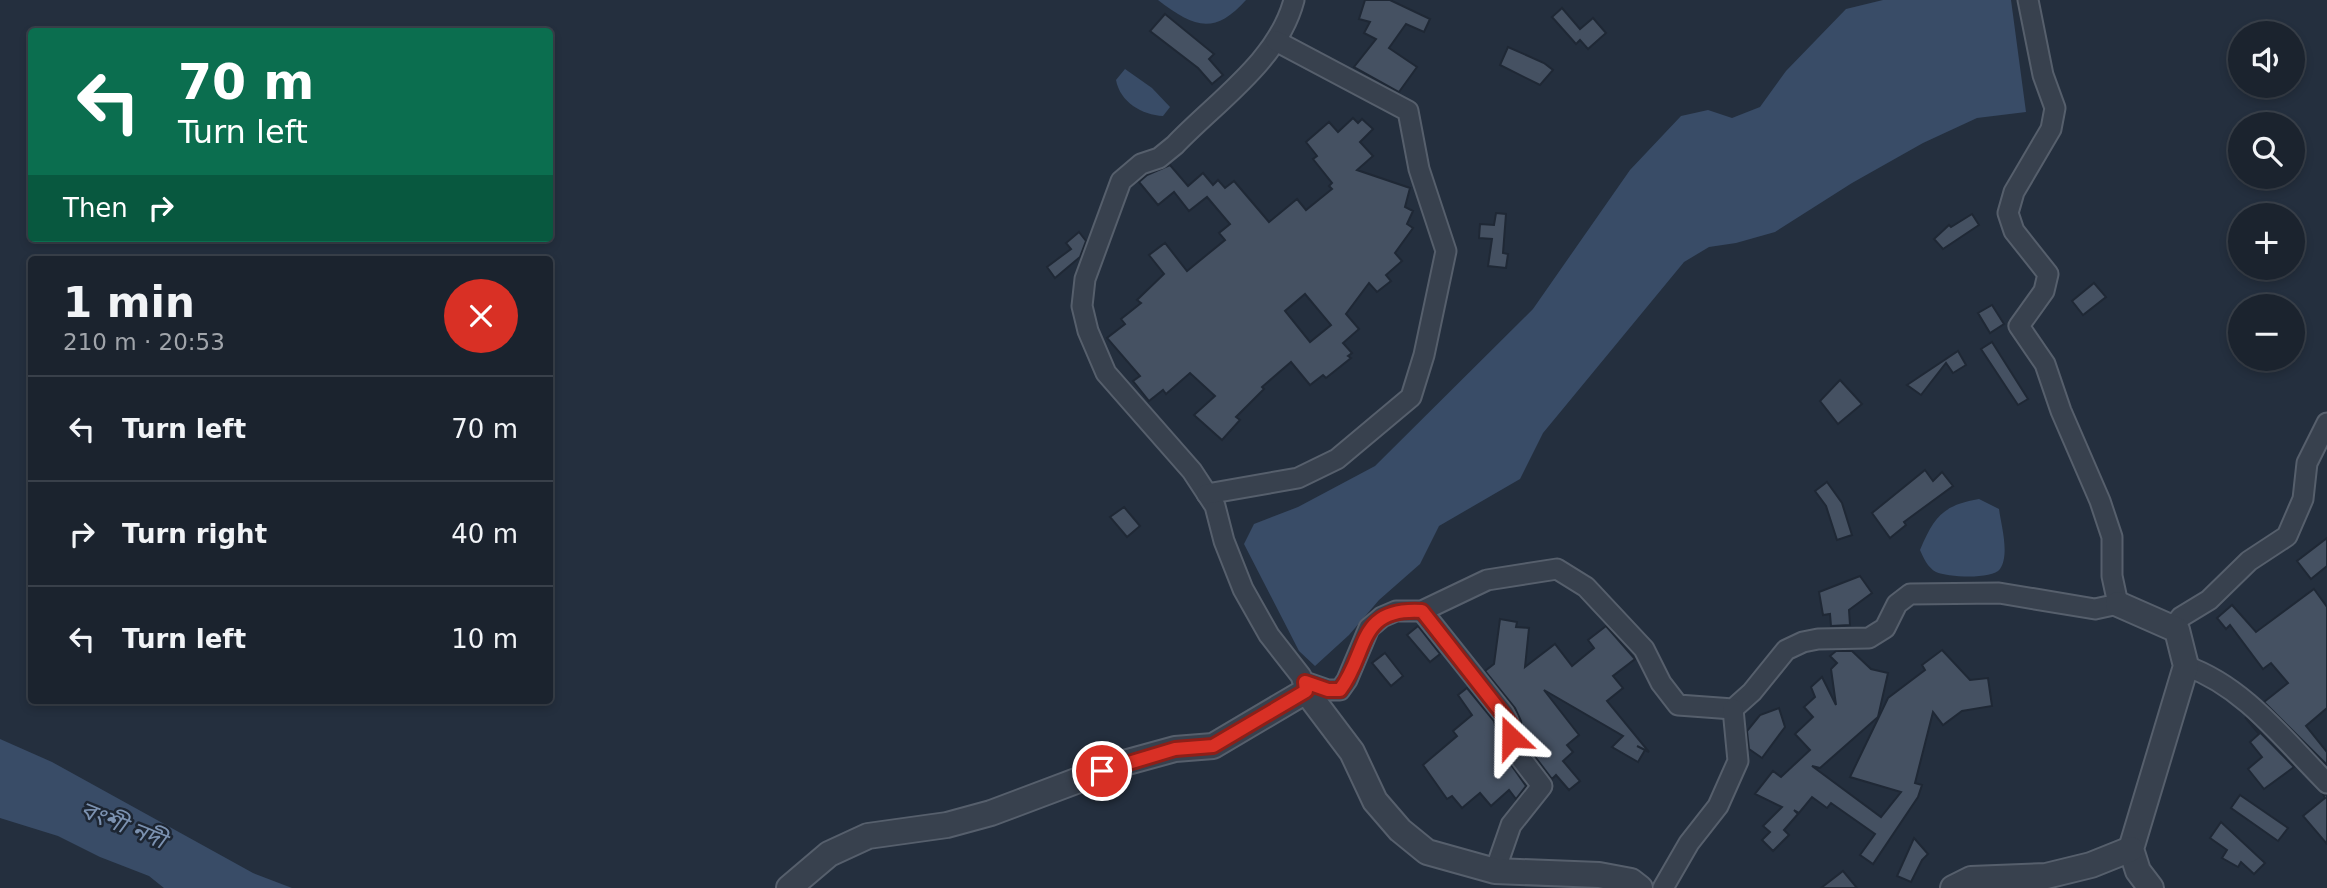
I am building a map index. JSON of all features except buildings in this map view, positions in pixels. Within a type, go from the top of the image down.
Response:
[{"type":"street","points":[[1294,0],[1285,27],[1266,55],[1175,145],[1159,158],[1141,164],[1121,181],[1085,279],[1082,306],[1088,331],[1106,373],[1192,471],[1215,506],[1224,541],[1243,589],[1269,635],[1352,752],[1375,800],[1399,830],[1427,852],[1495,871],[1599,875],[1631,881],[1640,888]]},
{"type":"street","points":[[2028,0],[2043,75],[2054,108],[2051,129],[2014,192],[2008,213],[2014,231],[2048,274],[2044,292],[2019,326],[2045,364],[2061,411],[2100,501],[2112,537],[2112,576],[2118,604]]},
{"type":"street","points":[[1207,494],[1298,478],[1337,459],[1411,397],[1424,355],[1446,251],[1419,169],[1408,111],[1276,41]]},
{"type":"street","points":[[2171,629],[2181,617],[2208,600],[2249,561],[2287,536],[2303,499],[2307,463],[2327,424]]},
{"type":"street","points":[[789,888],[829,854],[868,836],[947,825],[991,813],[1124,763],[1175,749],[1213,746],[1305,686],[1340,690],[1347,680],[1369,628],[1396,611],[1422,611],[1487,580],[1557,569],[1586,587],[1644,649],[1661,683],[1678,705],[1733,709],[1752,692],[1786,650],[1818,639],[1869,638],[1885,628],[1897,604],[1910,594],[1999,593],[2095,609],[2118,604],[2177,630],[2186,666],[2131,849],[2137,871],[2151,888]]},
{"type":"street","points":[[1422,611],[1504,714],[1512,726],[1513,748],[1542,786],[1511,825],[1495,871]]},
{"type":"street","points":[[2186,666],[2208,674],[2270,722],[2327,783]]},
{"type":"street","points":[[1663,888],[1689,843],[1718,806],[1738,761],[1733,709]]},
{"type":"street","points":[[1953,888],[1971,878],[2046,876],[2091,865],[2131,849]]},
{"type":"water","points":[[1158,0],[1246,0],[1224,19],[1203,24],[1182,16]]},
{"type":"water","points":[[1883,0],[2011,0],[2026,112],[1977,118],[1923,143],[1852,183],[1775,232],[1709,247],[1684,262],[1543,433],[1520,479],[1439,526],[1420,564],[1379,600],[1349,635],[1315,666],[1299,651],[1244,544],[1254,524],[1298,507],[1375,466],[1533,309],[1630,170],[1681,116],[1708,110],[1732,118],[1760,107],[1786,71],[1846,9]]},
{"type":"water","points":[[1125,69],[1152,88],[1170,107],[1163,116],[1140,110],[1122,95],[1116,80]]},
{"type":"water","points":[[1979,499],[1999,509],[2005,548],[2000,569],[1979,576],[1936,572],[1928,565],[1920,550],[1930,529],[1948,509]]},
{"type":"water","name":"বংশী নদী","points":[[0,739],[52,762],[253,873],[292,888],[164,888],[149,876],[100,857],[58,836],[0,818]]},
{"type":"route","points":[[1102,771],[1175,749],[1213,746],[1306,691],[1305,682],[1328,690],[1340,690],[1347,680],[1369,628],[1382,617],[1396,611],[1408,610],[1422,611],[1459,655],[1512,726],[1511,737]]}]
